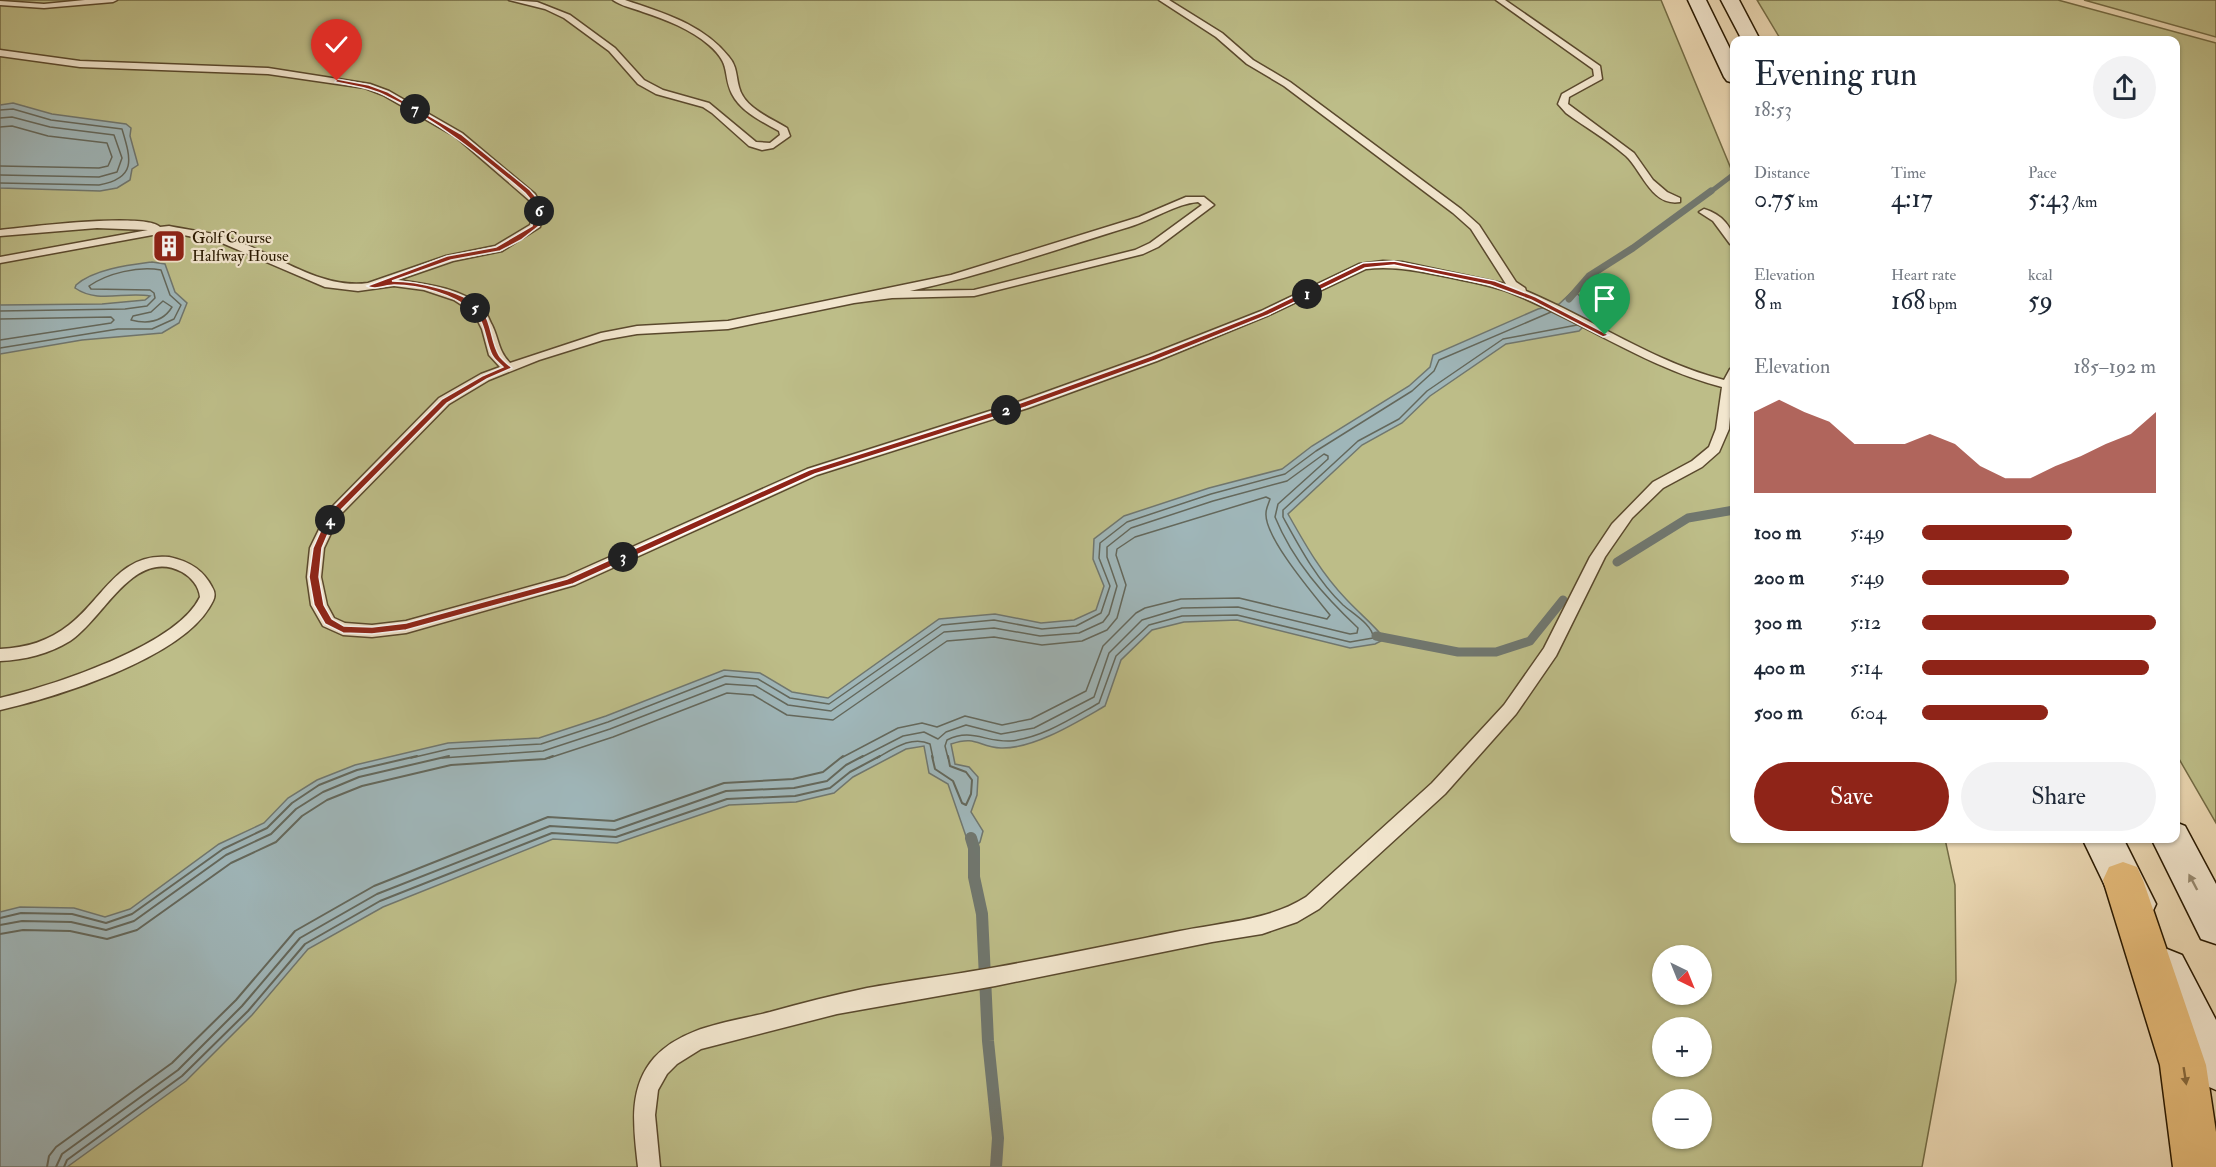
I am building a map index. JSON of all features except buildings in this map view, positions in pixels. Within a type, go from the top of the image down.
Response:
[{"type":"main road","points":[[2123,880],[2183,1065],[2197,1167]]},
{"type":"street","points":[[1697,0],[1730,67]]},
{"type":"street","points":[[1730,0],[1749,36]]},
{"type":"street","points":[[2104,843],[2216,1067]]},
{"type":"street","points":[[2173,843],[2216,926]]},
{"type":"lane","points":[[0,2],[7,0]]},
{"type":"lane","points":[[0,2],[44,6],[113,0]]},
{"type":"lane","points":[[513,0],[550,6],[566,14],[617,53],[643,84],[677,98],[708,105],[744,140],[760,146],[769,146],[779,142],[785,136],[784,130],[744,104],[736,93],[733,71],[727,59],[698,30],[676,20],[616,0]]},
{"type":"lane","points":[[1163,0],[1219,34],[1250,62],[1287,84],[1457,211],[1475,227],[1512,284],[1605,335],[1684,372],[1730,378]]},
{"type":"lane","points":[[1500,0],[1597,68],[1599,77],[1565,96],[1563,104],[1569,111],[1631,155],[1649,182],[1676,201]]},
{"type":"lane","points":[[0,53],[80,64],[268,71],[367,86],[386,93],[459,135],[528,192],[538,203],[540,212],[535,226],[519,239],[498,249],[450,258],[371,286]]},
{"type":"lane","points":[[854,300],[892,295],[974,293],[1119,258],[1154,245],[1209,205],[1200,199],[1186,200],[1143,219],[954,278],[728,325],[619,333],[535,357],[484,377],[444,401],[333,514],[317,548],[314,577],[319,605],[328,622],[343,629],[372,631],[406,627],[570,581],[812,472],[1023,405],[1153,358],[1265,313],[1363,266],[1380,262],[1417,267],[1492,283],[1534,298]]},
{"type":"lane","points":[[1704,212],[1717,219],[1730,237]]},
{"type":"lane","points":[[0,233],[87,223],[116,223],[169,229],[225,240],[329,285],[358,288],[394,283],[426,287],[458,298],[479,311],[488,329],[495,355],[508,368]]},
{"type":"lane","points":[[0,260],[169,229]]},
{"type":"lane","points":[[650,1167],[644,1122],[646,1092],[660,1066],[682,1049],[738,1029],[846,1002],[1012,974],[1277,922],[1304,910],[1382,843],[1437,788],[1522,694],[1557,642],[1592,566],[1614,531],[1664,481],[1697,465],[1713,450],[1719,440],[1726,417],[1730,386]]},
{"type":"lane","points":[[0,655],[28,652],[66,635],[101,603],[122,577],[147,564],[162,562],[180,564],[197,576],[206,589],[207,598],[194,620],[150,648],[74,682],[21,700],[0,704]]},
{"type":"green space","points":[[0,0],[1661,0],[1730,166],[1730,843],[1946,843],[1955,885],[1956,981],[1922,1167],[0,1167]]},
{"type":"green space","points":[[1757,0],[2058,0],[2216,43],[2216,823],[2180,761],[2180,36],[1779,36]]},
{"type":"green space","points":[[2084,0],[2216,0],[2216,37]]},
{"type":"water","points":[[13,103],[52,114],[126,124],[131,128],[130,136],[138,165],[132,169],[130,180],[117,188],[100,191],[0,188],[0,105]]},
{"type":"water","points":[[152,262],[165,264],[175,292],[187,303],[179,323],[162,333],[82,340],[0,354],[0,305],[102,304],[145,300],[150,296],[102,296],[84,293],[75,288],[83,280],[102,271]]},
{"type":"water","points":[[1574,290],[1590,307],[1592,318],[1579,331],[1506,344],[1430,396],[1402,423],[1362,445],[1288,514],[1321,569],[1385,639],[1375,644],[1350,648],[1237,620],[1184,622],[1152,630],[1121,660],[1105,706],[1055,733],[1027,744],[1001,748],[972,741],[951,744],[955,764],[969,767],[978,777],[977,795],[971,812],[983,831],[980,842],[974,848],[969,845],[948,784],[929,773],[924,746],[906,749],[853,777],[834,793],[796,802],[729,805],[617,843],[553,839],[383,907],[308,949],[252,1015],[186,1081],[67,1167],[0,1167],[0,912],[20,907],[74,908],[105,917],[130,909],[219,844],[264,823],[288,798],[317,780],[355,765],[448,743],[539,738],[606,716],[724,670],[760,673],[792,692],[828,698],[939,619],[995,614],[1041,623],[1074,620],[1096,610],[1104,586],[1093,559],[1094,539],[1124,516],[1209,488],[1282,469],[1312,446],[1409,386],[1430,367],[1433,355],[1538,309],[1559,304]]},
{"type":"waterway","points":[[1709,193],[1730,177]]},
{"type":"waterway","points":[[1569,299],[1589,276],[1633,248],[1711,191]]},
{"type":"waterway","points":[[1617,562],[1688,518],[1730,511]]},
{"type":"waterway","points":[[1376,636],[1458,652],[1496,652],[1530,641],[1563,600]]},
{"type":"waterway","points":[[971,838],[974,848],[974,877],[982,914],[988,1041],[998,1138],[996,1167]]},
{"type":"place","name":"Golf Course Halfway House","points":[[169,246]]},
{"type":"route","points":[[337,81],[367,86],[386,93],[459,135],[528,192],[538,203],[540,212],[535,226],[519,239],[498,249],[450,258],[371,286],[394,283],[426,287],[458,298],[479,311],[488,329],[495,355],[508,368],[484,377],[444,401],[355,489],[333,514],[317,548],[314,577],[319,605],[328,622],[343,629],[372,631],[406,627],[570,581],[793,479],[895,444],[1023,405],[1153,358],[1265,313],[1363,266],[1380,262],[1492,283],[1511,289],[1534,298],[1605,335]]}]
